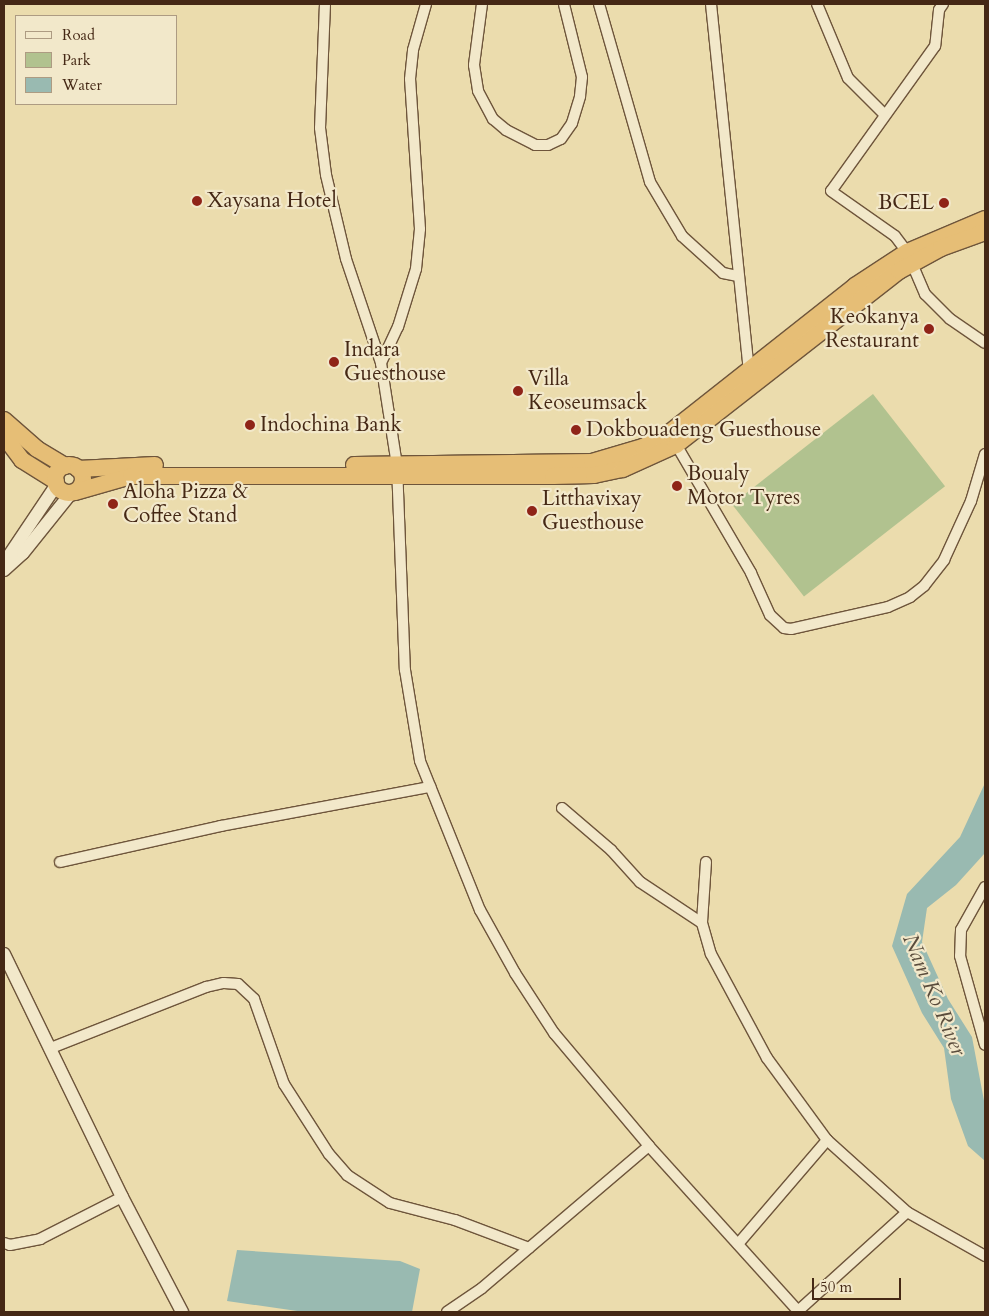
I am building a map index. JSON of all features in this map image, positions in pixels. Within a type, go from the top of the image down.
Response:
[{"type":"highway","points":[[65,487],[58,472],[72,468],[132,471],[398,471],[592,462],[627,454],[673,439],[752,376],[815,315],[910,258],[985,219]]},
{"type":"highway","points":[[910,258],[985,232]]},
{"type":"highway","points":[[4,420],[37,449],[72,468],[83,482],[65,487]]},
{"type":"highway","points":[[4,436],[22,460],[65,487],[132,471]]},
{"type":"street","points":[[325,4],[320,128],[326,175],[346,259],[381,363],[398,471],[405,670],[420,762],[480,910],[515,973],[554,1033],[650,1146],[798,1312],[907,1212]]},
{"type":"street","points":[[381,363],[398,327],[416,270],[420,229],[410,79],[413,50],[426,4]]},
{"type":"street","points":[[482,4],[474,65],[478,91],[493,119],[506,130],[535,145],[548,145],[561,138],[572,123],[580,96],[582,76],[564,4]]},
{"type":"street","points":[[599,4],[650,182],[682,236],[723,272],[738,276]]},
{"type":"street","points":[[711,4],[738,276],[752,376]]},
{"type":"street","points":[[817,4],[848,78],[885,115]]},
{"type":"street","points":[[944,4],[939,10],[935,46],[831,191],[895,236],[910,258],[925,294],[950,319],[985,343]]},
{"type":"street","points":[[673,439],[751,573],[770,615],[784,628],[791,629],[888,607],[910,597],[924,586],[944,560],[971,501],[985,454]]},
{"type":"street","points":[[4,563],[65,487]]},
{"type":"street","points":[[4,570],[23,554],[65,487]]},
{"type":"street","points":[[60,862],[221,826],[430,787]]},
{"type":"street","points":[[562,808],[611,850],[640,882],[702,923]]},
{"type":"street","points":[[706,862],[702,923],[711,954],[767,1058],[827,1140],[907,1212],[985,1256]]},
{"type":"street","points":[[985,887],[961,930],[960,956],[985,1045]]},
{"type":"street","points":[[4,954],[122,1197],[182,1312]]},
{"type":"street","points":[[51,1048],[206,987],[224,983],[238,984],[254,999],[284,1084],[329,1154],[347,1175],[390,1203],[455,1220],[529,1248]]},
{"type":"street","points":[[738,1244],[827,1140]]},
{"type":"street","points":[[447,1312],[529,1248],[650,1146]]},
{"type":"street","points":[[4,1242],[10,1245],[40,1239],[122,1197]]},
{"type":"green space","points":[[873,394],[945,486],[804,596],[732,504]]},
{"type":"water","name":"Nam Ko River","points":[[985,783],[985,853],[956,885],[927,908],[922,942],[948,999],[972,1037],[985,1106],[985,1161],[968,1146],[951,1099],[944,1048],[922,1013],[892,946],[907,894],[960,837]]},
{"type":"water","points":[[237,1250],[400,1261],[420,1269],[412,1312],[304,1312],[227,1301]]},
{"type":"place","name":"Xaysana Hotel","points":[[197,201]]},
{"type":"place","name":"BCEL","points":[[944,203]]},
{"type":"place","name":"Keokanya Restaurant","points":[[929,329]]},
{"type":"place","name":"Indara Guesthouse","points":[[334,362]]},
{"type":"place","name":"Villa Keoseumsack","points":[[518,391]]},
{"type":"place","name":"Indochina Bank","points":[[250,425]]},
{"type":"place","name":"Dokbouadeng Guesthouse","points":[[576,430]]},
{"type":"place","name":"Boualy Motor Tyres","points":[[677,486]]},
{"type":"place","name":"Aloha Pizza & Coffee Stand","points":[[113,504]]},
{"type":"place","name":"Litthavixay Guesthouse","points":[[532,511]]}]
